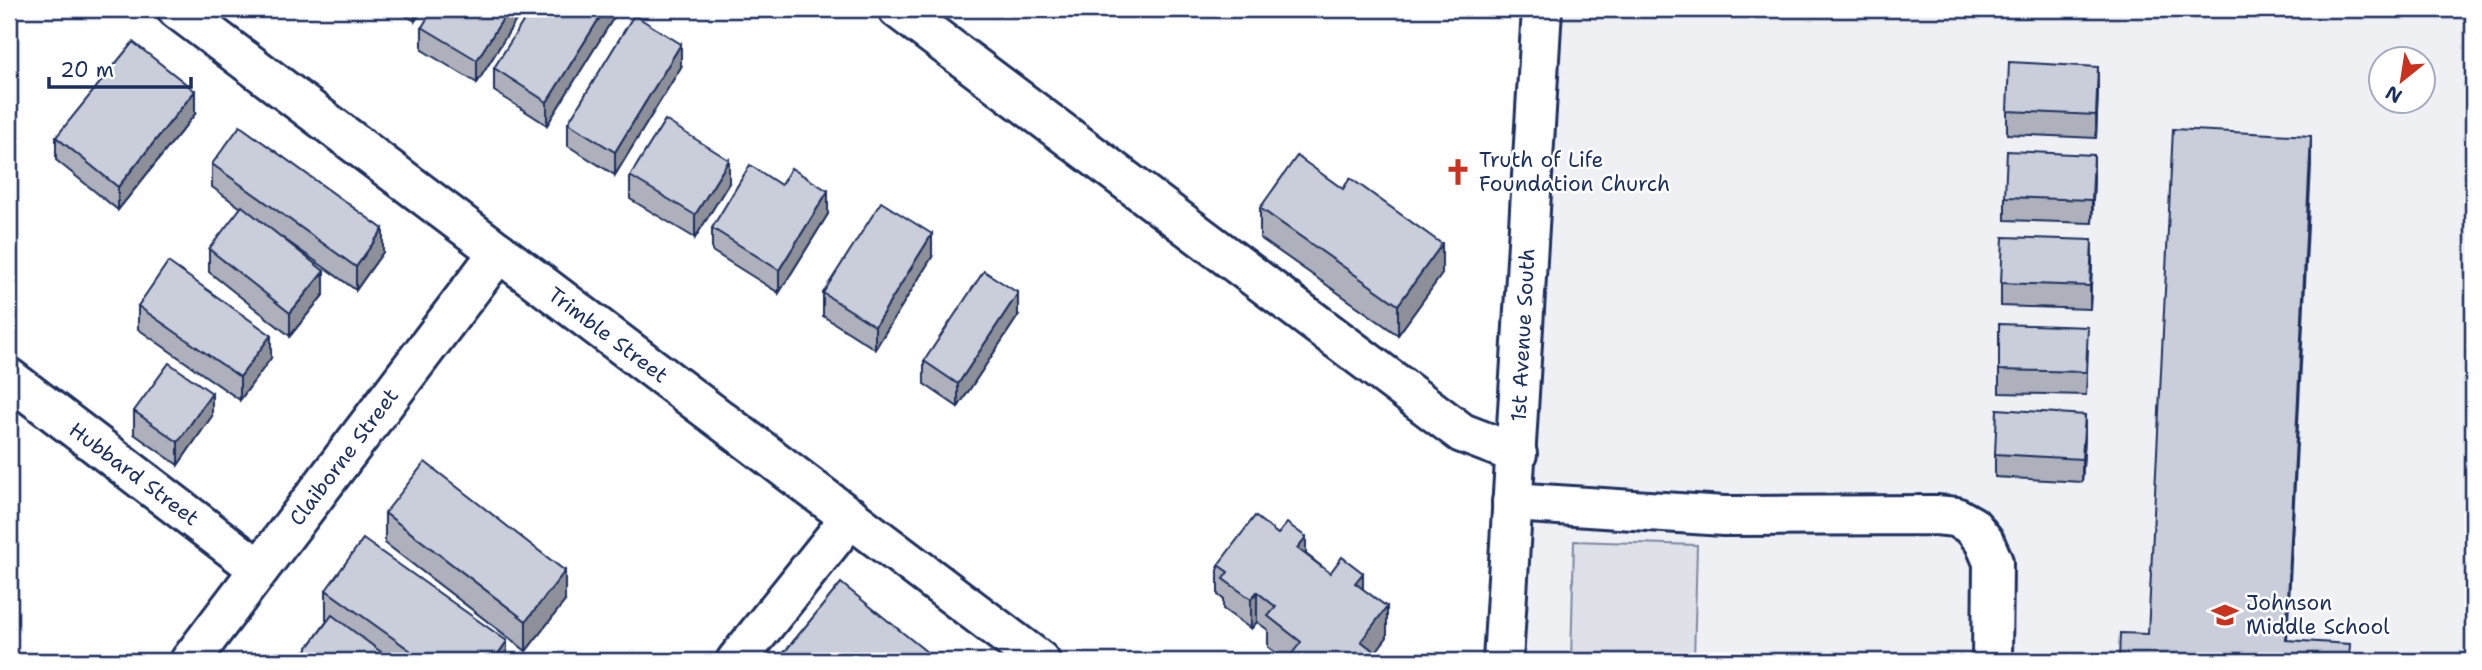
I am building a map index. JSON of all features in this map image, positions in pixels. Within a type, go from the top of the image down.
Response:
[{"type":"street","name":"Trimble Street","points":[[177,9],[1040,661]]},
{"type":"street","points":[[898,9],[1462,433],[1517,454]]},
{"type":"street","name":"1st Avenue South","points":[[1503,661],[1542,9]]},
{"type":"street","name":"Claiborne Street","points":[[190,661],[499,252]]},
{"type":"street","name":"Hubbard Street","points":[[9,378],[259,569]]},
{"type":"street","points":[[1512,502],[1724,516],[1956,517],[1972,526],[1984,541],[1993,562],[1992,661]]},
{"type":"street","points":[[736,661],[851,517]]},
{"type":"shaded area","points":[[1542,9],[2473,9],[2473,661],[1503,661]]},
{"type":"shaded area","points":[[1574,541],[1697,545],[1694,661],[1571,661]]},
{"type":"building","points":[[433,9],[509,9],[477,60],[422,27]]},
{"type":"building","points":[[531,9],[605,9],[547,102],[494,68]]},
{"type":"building","points":[[634,15],[681,44],[615,152],[568,123]]},
{"type":"building","points":[[133,42],[195,91],[118,187],[56,137]]},
{"type":"building","points":[[2009,62],[2098,67],[2096,115],[2007,111]]},
{"type":"building","points":[[665,120],[729,160],[695,215],[630,176]]},
{"type":"building","points":[[240,126],[383,229],[356,267],[212,164]]},
{"type":"building","points":[[2173,129],[2311,136],[2286,640],[2350,644],[2349,661],[2119,661],[2120,633],[2148,634]]},
{"type":"building","points":[[2007,151],[2094,155],[2092,200],[2005,197]]},
{"type":"building","points":[[1297,156],[1343,189],[1350,178],[1442,244],[1398,305],[1260,208]]},
{"type":"building","points":[[750,165],[781,185],[791,168],[828,191],[779,270],[712,228]]},
{"type":"building","points":[[881,202],[932,234],[875,326],[823,293]]},
{"type":"building","points":[[242,206],[324,271],[290,313],[209,249]]},
{"type":"building","points":[[2003,237],[2092,240],[2090,286],[2001,283]]},
{"type":"building","points":[[168,262],[271,335],[240,377],[138,306]]},
{"type":"building","points":[[984,271],[1018,293],[958,384],[924,361]]},
{"type":"building","points":[[1999,324],[2088,327],[2086,372],[1999,370]]},
{"type":"building","points":[[169,363],[212,393],[178,442],[134,411]]},
{"type":"building","points":[[1997,409],[2085,415],[2082,459],[1995,454]]},
{"type":"building","points":[[425,462],[565,571],[526,621],[385,513]]},
{"type":"building","points":[[1255,516],[1278,534],[1287,523],[1306,537],[1297,548],[1330,573],[1342,557],[1363,573],[1355,583],[1387,607],[1361,641],[1375,652],[1367,661],[1299,661],[1291,655],[1301,642],[1268,616],[1276,607],[1257,592],[1251,599],[1223,579],[1228,572],[1218,565]]},
{"type":"building","points":[[363,539],[507,641],[493,661],[425,661],[326,590]]},
{"type":"building","points":[[841,583],[938,661],[789,661],[782,655]]},
{"type":"building","points":[[332,615],[393,661],[298,661]]},
{"type":"place","name":"Truth of Life Foundation Church","points":[[1458,172]]},
{"type":"place","name":"Johnson Middle School","points":[[2225,615]]}]
